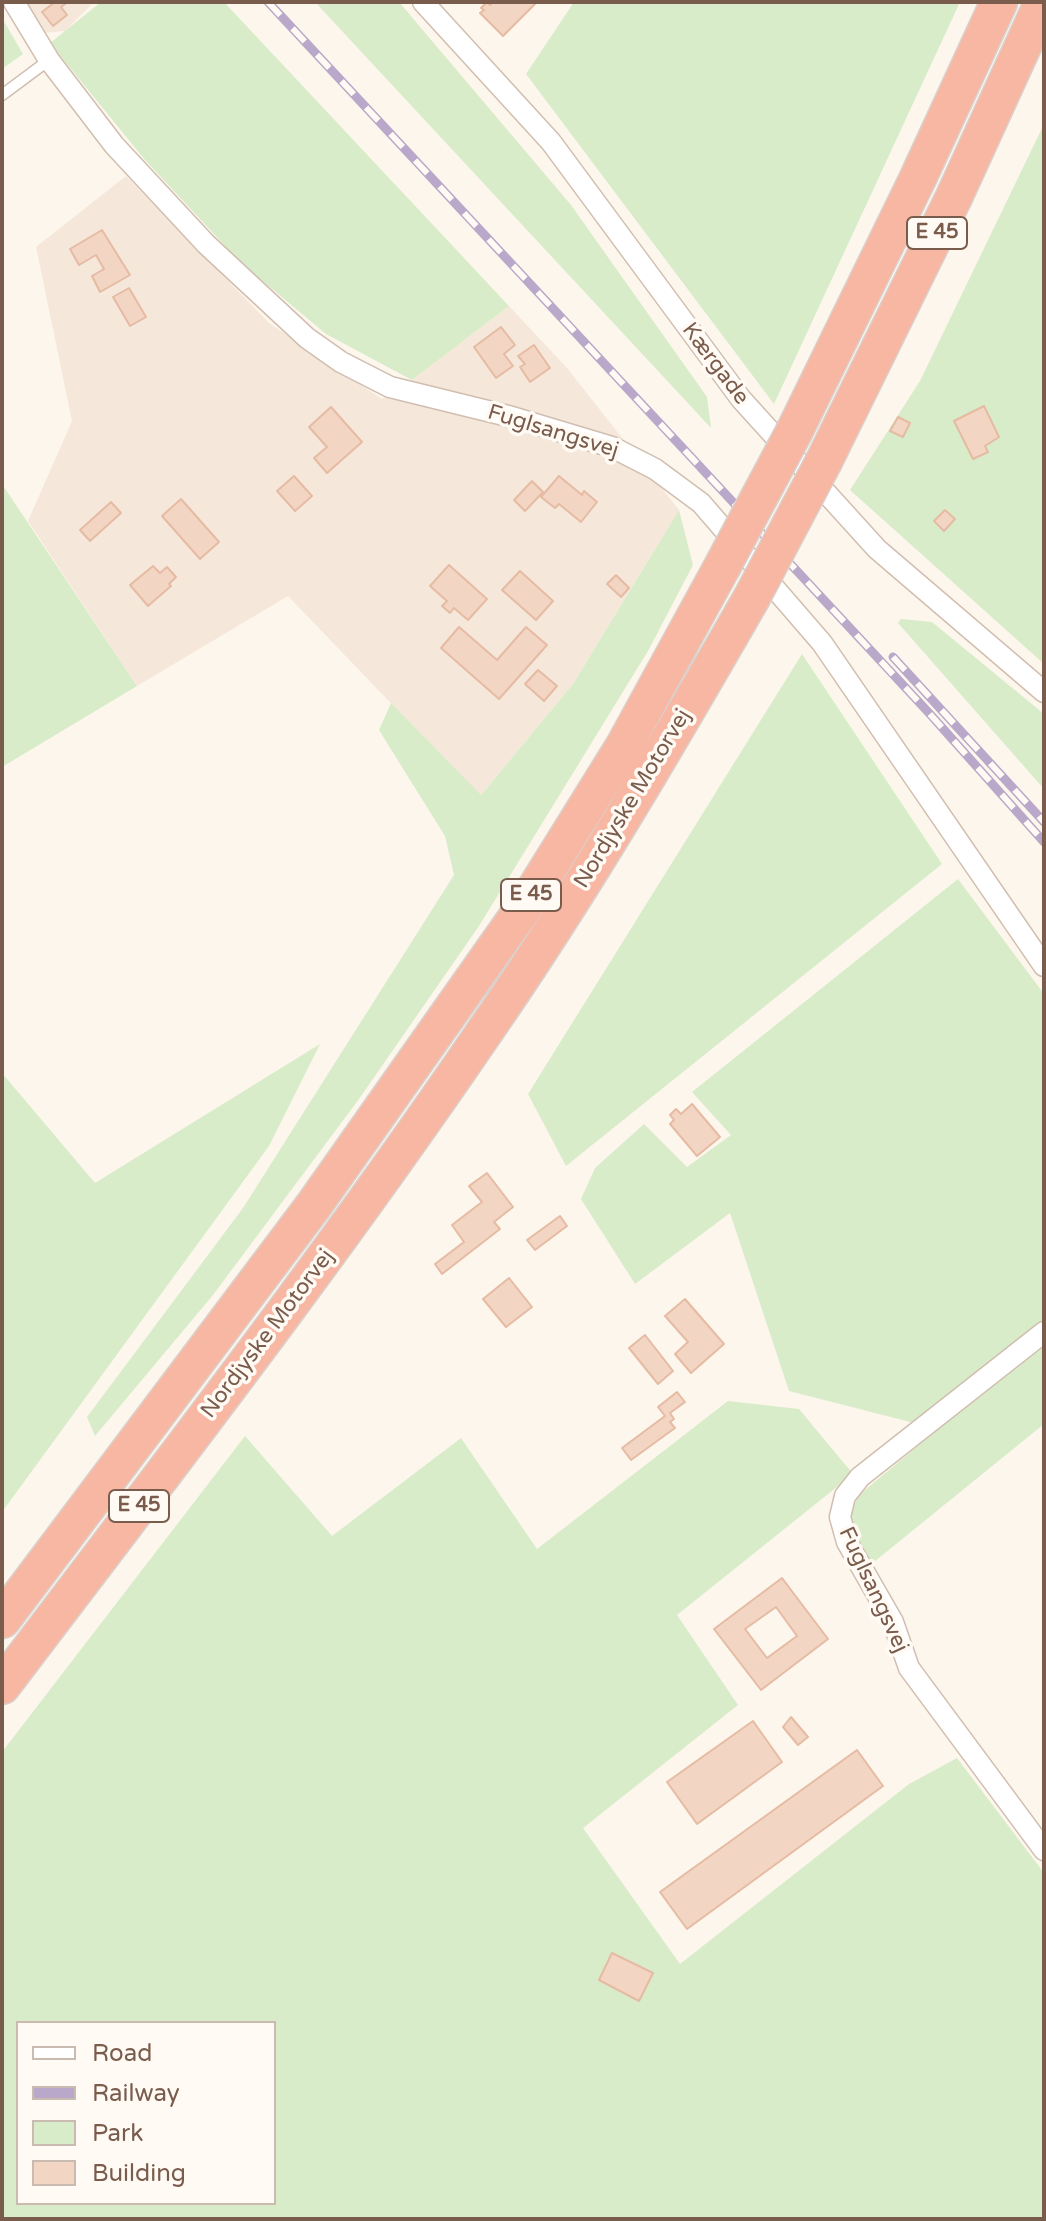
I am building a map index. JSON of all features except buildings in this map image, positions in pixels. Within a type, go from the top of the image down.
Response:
[{"type":"highway","name":"Nordjyske Motorvej","points":[[2,1620],[314,1205],[524,907],[624,746],[795,430],[893,231],[999,2]]},
{"type":"highway","name":"Nordjyske Motorvej","points":[[2,1686],[276,1326],[484,1033],[580,888],[751,599],[824,461],[954,197],[1043,2]]},
{"type":"highway","points":[[2,1593],[314,1205]]},
{"type":"street","name":"Fuglsangsvej","points":[[14,2],[49,60],[114,145],[206,244],[307,338],[341,362],[390,387],[512,417],[612,447],[655,469],[701,503],[822,643],[1044,966]]},
{"type":"street","name":"Kærgade","points":[[423,2],[551,142],[751,411],[877,549],[1044,692]]},
{"type":"street","name":"Fuglsangsvej","points":[[1044,1332],[860,1477],[845,1496],[840,1517],[847,1542],[893,1622],[909,1668],[1044,1850]]},
{"type":"lane","points":[[2,95],[49,60]]},
{"type":"shaded area","points":[[26,2],[94,2],[65,31],[45,33]]},
{"type":"shaded area","points":[[126,176],[269,323],[382,399],[509,306],[567,368],[679,510],[573,684],[480,796],[288,596],[137,686],[28,521],[72,421],[36,247]]},
{"type":"green space","points":[[101,2],[224,2],[509,306],[412,380],[326,334],[240,262],[145,160],[50,43]]},
{"type":"green space","points":[[315,2],[399,2],[571,205],[707,397],[711,428]]},
{"type":"green space","points":[[574,2],[960,2],[774,404],[526,74]]},
{"type":"green space","points":[[2,18],[23,54],[2,69]]},
{"type":"green space","points":[[1044,124],[1044,664],[850,490],[920,381]]},
{"type":"green space","points":[[2,484],[137,686],[2,767]]},
{"type":"green space","points":[[679,510],[693,565],[648,651],[479,926],[359,1099],[213,1295],[95,1436],[87,1417],[243,1208],[454,875],[445,836],[379,730],[391,703],[481,795],[573,684]]},
{"type":"green space","points":[[901,619],[932,622],[1044,714],[1044,789],[898,623]]},
{"type":"green space","points":[[802,654],[942,864],[566,1166],[528,1094]]},
{"type":"green space","points":[[958,879],[1044,994],[1044,1325],[922,1425],[789,1391],[730,1213],[635,1284],[581,1199],[595,1168],[644,1124],[687,1167],[731,1135],[692,1092]]},
{"type":"green space","points":[[320,1044],[269,1146],[2,1512],[2,1073],[95,1183]]},
{"type":"green space","points":[[1044,1341],[1044,1424],[869,1566],[847,1520],[859,1495]]},
{"type":"green space","points":[[728,1401],[799,1409],[853,1474],[677,1615],[738,1705],[583,1828],[680,1964],[909,1784],[957,1758],[1044,1873],[1044,2219],[2,2219],[2,1752],[245,1436],[332,1536],[461,1438],[537,1549]]},
{"type":"railway","points":[[268,2],[929,713],[1044,842]]},
{"type":"railway","points":[[893,657],[1044,822]]}]
